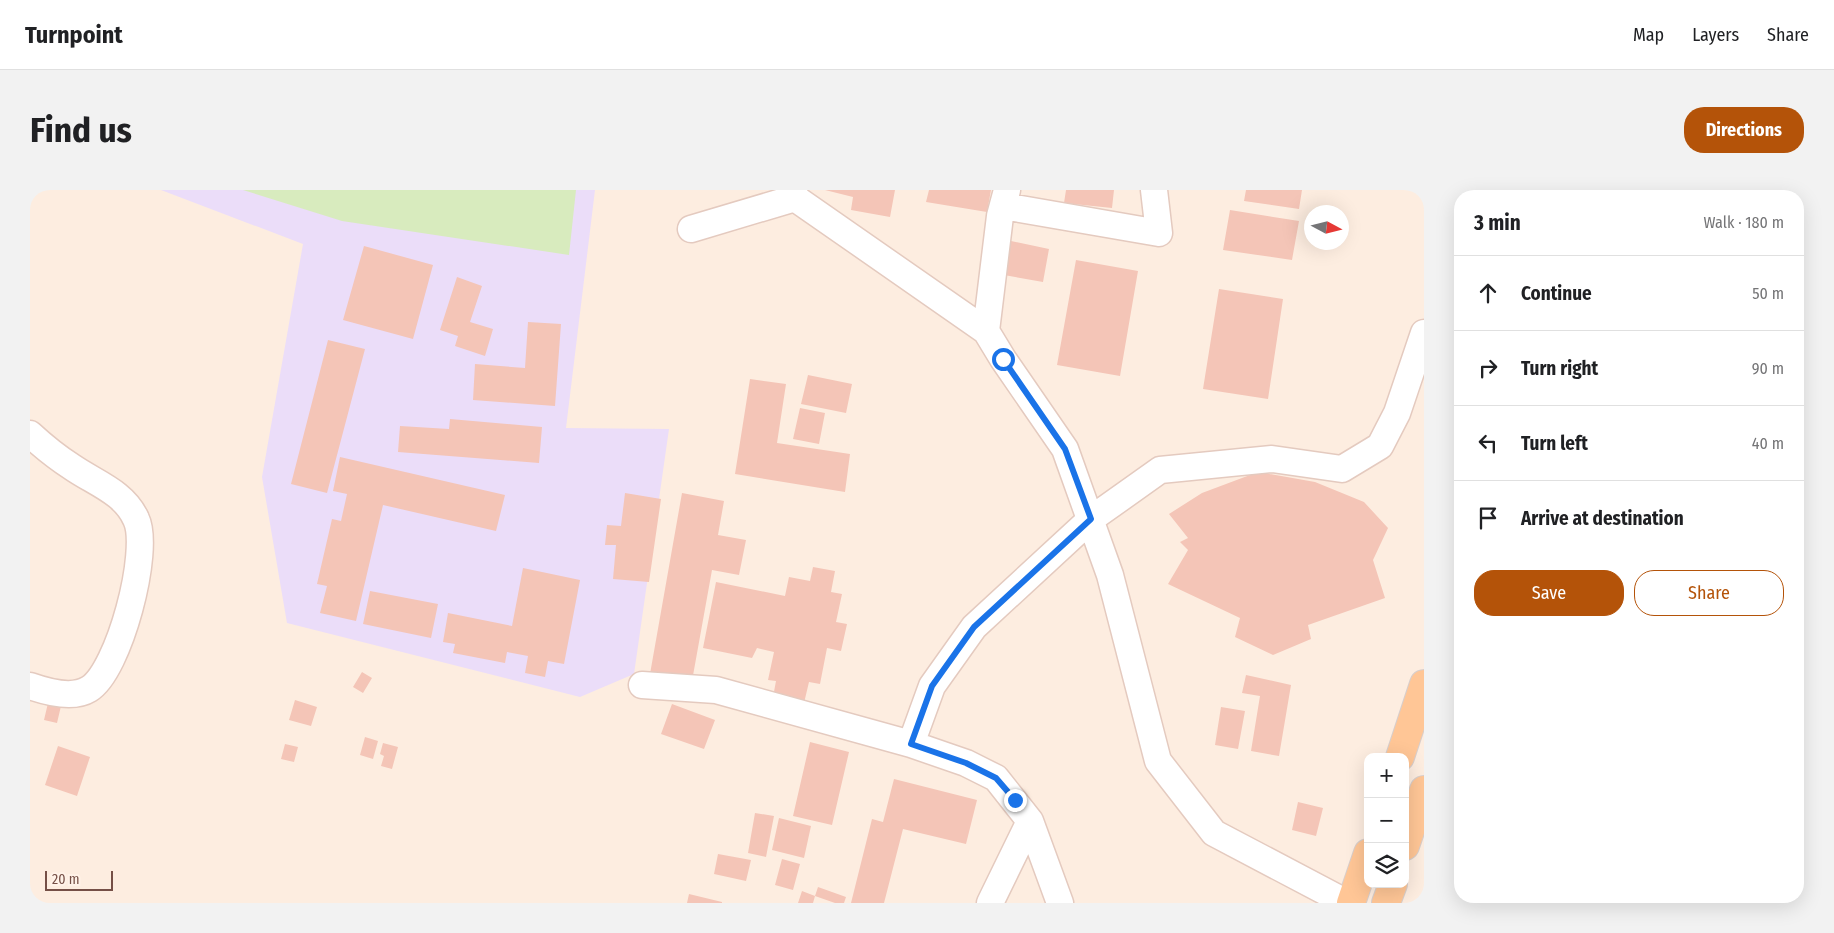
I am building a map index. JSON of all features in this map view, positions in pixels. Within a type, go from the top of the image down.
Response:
[{"type":"main road","points":[[1401,753],[1424,684]]},
{"type":"main road","points":[[1406,843],[1424,790]]},
{"type":"main road","points":[[1349,903],[1364,864]]},
{"type":"main road","points":[[1386,903],[1392,888]]},
{"type":"street","points":[[986,331],[1005,198],[1159,233],[1154,190]]},
{"type":"street","points":[[691,229],[794,194],[986,331],[1065,449],[1110,575],[1158,761],[1214,833],[1349,903]]},
{"type":"street","points":[[911,744],[932,686],[974,627],[1091,519],[1160,470],[1272,459],[1342,469],[1380,446],[1397,413],[1424,333]]},
{"type":"street","points":[[30,434],[72,467],[116,494],[130,506],[138,521],[140,535],[138,576],[111,664],[89,689],[75,693],[58,693],[30,686]]},
{"type":"street","points":[[642,685],[716,690],[911,744],[966,763],[996,778],[1030,822],[1060,903]]},
{"type":"street","points":[[990,903],[1030,822]]},
{"type":"shaded area","points":[[161,190],[595,190],[566,428],[669,429],[634,674],[580,697],[287,623],[262,477],[303,244]]},
{"type":"green space","points":[[243,190],[576,190],[569,255],[342,221]]},
{"type":"building","points":[[825,190],[895,190],[890,217],[851,210],[853,197]]},
{"type":"building","points":[[929,190],[991,190],[987,212],[926,202]]},
{"type":"building","points":[[1066,190],[1114,190],[1112,208],[1064,203]]},
{"type":"building","points":[[1246,190],[1302,190],[1299,209],[1244,201]]},
{"type":"building","points":[[1230,210],[1299,221],[1292,260],[1223,250]]},
{"type":"building","points":[[1011,241],[1049,249],[1043,282],[1004,275]]},
{"type":"building","points":[[364,246],[433,265],[413,339],[343,320]]},
{"type":"building","points":[[1076,260],[1138,271],[1120,376],[1057,365]]},
{"type":"building","points":[[457,277],[482,286],[470,322],[493,329],[485,356],[455,346],[458,336],[440,330]]},
{"type":"building","points":[[1219,289],[1283,299],[1268,399],[1203,389]]},
{"type":"building","points":[[528,322],[561,324],[555,406],[473,400],[475,364],[525,368]]},
{"type":"building","points":[[328,340],[365,349],[327,493],[291,484]]},
{"type":"building","points":[[808,375],[852,384],[846,413],[801,404]]},
{"type":"building","points":[[750,379],[786,384],[777,443],[850,454],[845,492],[735,474]]},
{"type":"building","points":[[800,408],[825,413],[819,444],[793,439]]},
{"type":"building","points":[[450,419],[542,427],[539,463],[398,452],[400,426],[449,429]]},
{"type":"building","points":[[340,457],[505,495],[496,531],[383,505],[356,621],[320,613],[327,586],[317,584],[332,519],[341,521],[347,494],[333,491]]},
{"type":"building","points":[[1258,472],[1315,482],[1364,502],[1388,528],[1373,560],[1385,598],[1308,625],[1311,639],[1273,655],[1235,637],[1240,618],[1168,584],[1188,550],[1180,542],[1188,538],[1169,514],[1202,493]]},
{"type":"building","points":[[625,493],[661,499],[649,582],[613,579],[616,545],[605,545],[607,525],[621,526]]},
{"type":"building","points":[[682,493],[724,501],[718,535],[746,540],[739,575],[712,570],[692,681],[650,674]]},
{"type":"building","points":[[813,567],[835,571],[831,592],[842,594],[836,622],[847,624],[841,651],[827,648],[820,684],[809,682],[804,703],[773,697],[776,681],[768,680],[774,652],[757,648],[752,658],[703,648],[716,582],[785,596],[789,577],[810,581]]},
{"type":"building","points":[[523,568],[580,580],[564,664],[548,661],[545,677],[525,673],[528,656],[507,652],[505,663],[453,653],[455,644],[443,642],[448,613],[512,626]]},
{"type":"building","points":[[370,591],[438,604],[431,638],[363,624]]},
{"type":"building","points":[[362,672],[372,678],[363,693],[353,687]]},
{"type":"building","points":[[1246,675],[1291,685],[1279,756],[1251,751],[1260,696],[1242,693]]},
{"type":"building","points":[[295,700],[317,707],[311,726],[289,720]]},
{"type":"building","points":[[48,703],[61,706],[57,723],[44,720]]},
{"type":"building","points":[[672,704],[715,720],[704,749],[661,734]]},
{"type":"building","points":[[1221,707],[1245,711],[1238,749],[1215,745]]},
{"type":"building","points":[[365,737],[378,741],[373,759],[360,755]]},
{"type":"building","points":[[810,742],[849,752],[832,825],[793,816]]},
{"type":"building","points":[[383,743],[398,747],[392,769],[381,766],[384,756],[380,754]]},
{"type":"building","points":[[285,744],[298,747],[294,762],[281,759]]},
{"type":"building","points":[[58,746],[90,757],[77,796],[45,785]]},
{"type":"building","points":[[894,779],[977,800],[966,844],[903,829],[884,903],[851,903],[872,819],[883,822]]},
{"type":"building","points":[[1298,802],[1323,808],[1316,836],[1292,830]]},
{"type":"building","points":[[755,813],[774,816],[766,857],[748,853]]},
{"type":"building","points":[[779,818],[811,826],[804,858],[772,850]]},
{"type":"building","points":[[718,854],[751,860],[746,881],[714,874]]},
{"type":"building","points":[[782,859],[800,864],[793,890],[775,885]]},
{"type":"building","points":[[818,887],[846,897],[844,903],[835,903],[815,896]]},
{"type":"building","points":[[802,891],[815,896],[813,903],[798,903]]},
{"type":"building","points":[[689,894],[722,902],[722,903],[687,903]]},
{"type":"route","points":[[1003,359],[1065,449],[1091,519],[974,627],[932,686],[911,744],[966,763],[996,778],[1015,800]]}]
